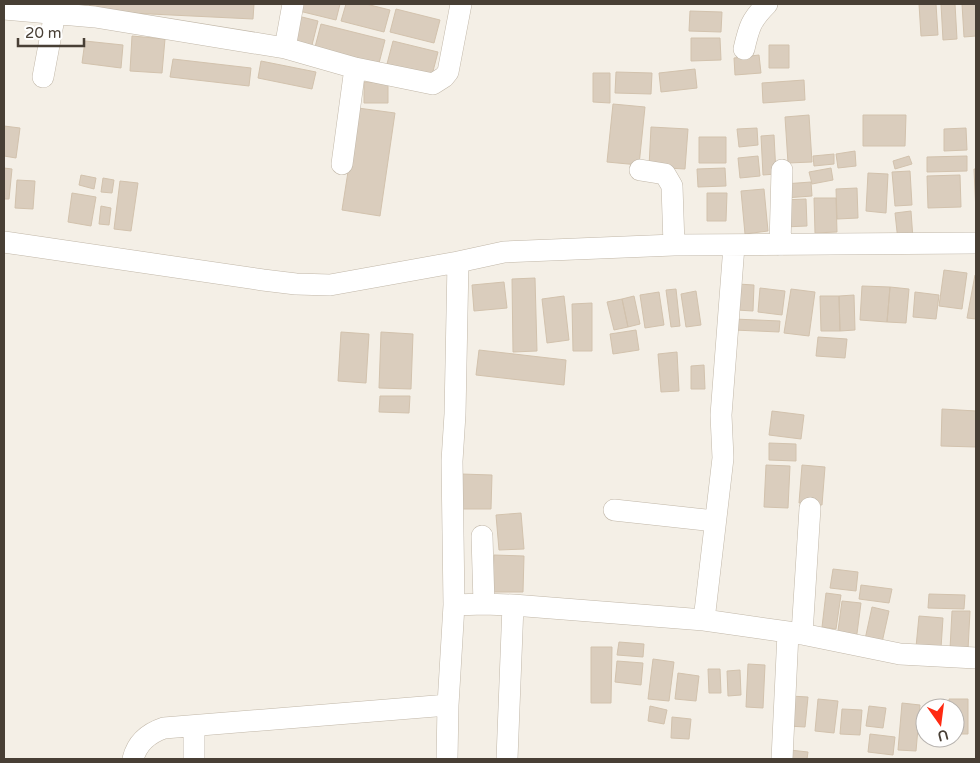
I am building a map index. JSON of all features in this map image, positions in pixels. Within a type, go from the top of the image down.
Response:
[{"type":"street","points":[[285,48],[293,4]]},
{"type":"street","points":[[4,8],[95,17],[285,48],[355,68],[427,84],[438,82],[448,72],[461,4]]},
{"type":"street","points":[[744,49],[754,18],[767,4]]},
{"type":"street","points":[[43,78],[56,13]]},
{"type":"street","points":[[342,164],[355,68]]},
{"type":"street","points":[[640,170],[665,174],[672,186],[674,245]]},
{"type":"street","points":[[780,245],[782,170]]},
{"type":"street","points":[[4,242],[296,284],[330,285],[504,252],[674,245],[976,243]]},
{"type":"street","points":[[704,620],[723,458],[722,415],[734,246]]},
{"type":"street","points":[[447,759],[454,605],[452,461],[455,414],[458,262]]},
{"type":"street","points":[[782,759],[810,508]]},
{"type":"street","points":[[614,510],[715,521]]},
{"type":"street","points":[[482,536],[484,604]]},
{"type":"street","points":[[454,605],[513,605],[704,620],[795,633],[900,654],[976,658]]},
{"type":"street","points":[[507,759],[513,605]]},
{"type":"street","points":[[133,759],[138,747],[152,732],[164,728],[448,704]]},
{"type":"street","points":[[194,726],[194,759]]},
{"type":"building","points":[[90,4],[254,4],[253,19],[89,11]]},
{"type":"building","points":[[296,4],[340,4],[336,20],[295,10]]},
{"type":"building","points":[[346,4],[366,4],[390,10],[384,32],[341,21]]},
{"type":"building","points":[[919,4],[936,4],[938,35],[921,36]]},
{"type":"building","points":[[941,4],[955,4],[957,39],[943,40]]},
{"type":"building","points":[[962,4],[976,4],[976,36],[964,37]]},
{"type":"building","points":[[396,9],[440,20],[434,43],[390,32]]},
{"type":"building","points":[[690,11],[722,12],[721,32],[689,31]]},
{"type":"building","points":[[294,15],[318,21],[311,49],[287,42]]},
{"type":"building","points":[[321,24],[385,40],[378,67],[314,51]]},
{"type":"building","points":[[132,36],[165,39],[162,73],[130,71]]},
{"type":"building","points":[[691,38],[720,38],[721,60],[691,61]]},
{"type":"building","points":[[85,41],[123,45],[121,68],[82,63]]},
{"type":"building","points":[[393,41],[438,52],[432,75],[387,64]]},
{"type":"building","points":[[769,45],[789,45],[789,68],[769,68]]},
{"type":"building","points":[[759,55],[761,73],[735,75],[734,58]]},
{"type":"building","points":[[173,59],[251,68],[249,86],[170,77]]},
{"type":"building","points":[[261,61],[316,72],[312,89],[258,78]]},
{"type":"building","points":[[695,69],[697,88],[661,92],[659,73]]},
{"type":"building","points":[[616,72],[652,73],[651,94],[615,93]]},
{"type":"building","points":[[593,73],[610,73],[610,103],[593,102]]},
{"type":"building","points":[[804,80],[805,100],[763,103],[762,83]]},
{"type":"building","points":[[364,82],[388,82],[388,103],[364,103]]},
{"type":"building","points":[[613,104],[645,107],[639,165],[607,162]]},
{"type":"building","points":[[358,108],[395,113],[380,216],[342,210]]},
{"type":"building","points":[[809,115],[812,162],[788,163],[785,117]]},
{"type":"building","points":[[863,115],[906,115],[905,146],[863,146]]},
{"type":"building","points":[[4,126],[20,128],[16,158],[4,156]]},
{"type":"building","points":[[651,127],[688,129],[685,169],[649,167]]},
{"type":"building","points":[[757,128],[758,145],[739,147],[737,129]]},
{"type":"building","points":[[966,128],[967,150],[944,151],[944,129]]},
{"type":"building","points":[[774,135],[776,174],[763,175],[761,136]]},
{"type":"building","points":[[699,137],[726,137],[726,163],[699,163]]},
{"type":"building","points":[[855,151],[856,166],[838,168],[836,154]]},
{"type":"building","points":[[834,154],[834,164],[814,166],[813,156]]},
{"type":"building","points":[[758,156],[760,176],[740,178],[738,158]]},
{"type":"building","points":[[909,156],[912,164],[895,169],[893,161]]},
{"type":"building","points":[[967,156],[967,171],[927,172],[927,157]]},
{"type":"building","points":[[4,168],[12,169],[9,199],[4,199]]},
{"type":"building","points":[[725,168],[726,186],[698,187],[697,169]]},
{"type":"building","points":[[831,168],[833,180],[812,184],[809,172]]},
{"type":"building","points":[[974,169],[976,169],[976,213]]},
{"type":"building","points":[[910,171],[912,205],[895,206],[892,172]]},
{"type":"building","points":[[868,173],[888,174],[886,213],[866,211]]},
{"type":"building","points":[[81,175],[96,178],[94,189],[79,185]]},
{"type":"building","points":[[960,175],[961,207],[928,208],[927,176]]},
{"type":"building","points":[[103,178],[114,180],[112,193],[101,192]]},
{"type":"building","points":[[17,180],[35,181],[33,209],[15,208]]},
{"type":"building","points":[[120,181],[138,183],[131,231],[114,229]]},
{"type":"building","points":[[811,182],[812,196],[785,198],[784,184]]},
{"type":"building","points":[[857,188],[858,218],[837,219],[836,189]]},
{"type":"building","points":[[764,189],[768,231],[745,234],[741,191]]},
{"type":"building","points":[[72,193],[96,197],[91,226],[68,222]]},
{"type":"building","points":[[707,193],[727,193],[726,221],[707,221]]},
{"type":"building","points":[[814,198],[836,198],[837,232],[815,233]]},
{"type":"building","points":[[806,199],[807,226],[783,227],[782,200]]},
{"type":"building","points":[[101,206],[111,208],[109,225],[99,224]]},
{"type":"building","points":[[911,211],[913,239],[898,241],[895,213]]},
{"type":"building","points":[[944,270],[967,273],[962,309],[939,306]]},
{"type":"building","points":[[976,275],[976,319],[967,318]]},
{"type":"building","points":[[535,278],[537,351],[513,352],[512,279]]},
{"type":"building","points":[[504,282],[507,308],[474,311],[472,285]]},
{"type":"building","points":[[738,284],[754,285],[753,311],[737,310]]},
{"type":"building","points":[[862,286],[890,287],[887,322],[860,320]]},
{"type":"building","points":[[890,287],[909,289],[906,323],[887,322]]},
{"type":"building","points":[[760,288],[785,291],[782,315],[758,312]]},
{"type":"building","points":[[676,289],[680,326],[671,327],[666,290]]},
{"type":"building","points":[[791,289],[815,292],[809,336],[784,333]]},
{"type":"building","points":[[696,291],[701,325],[686,327],[681,294]]},
{"type":"building","points":[[659,292],[664,325],[645,328],[640,295]]},
{"type":"building","points":[[915,292],[939,295],[936,319],[913,317]]},
{"type":"building","points":[[854,295],[855,330],[840,331],[839,296]]},
{"type":"building","points":[[564,296],[569,340],[547,343],[542,299]]},
{"type":"building","points":[[634,296],[640,324],[628,327],[622,299]]},
{"type":"building","points":[[820,296],[839,296],[840,331],[821,331]]},
{"type":"building","points":[[622,299],[628,327],[614,330],[607,302]]},
{"type":"building","points":[[592,303],[592,351],[573,351],[572,304]]},
{"type":"building","points":[[734,319],[780,321],[779,332],[734,330]]},
{"type":"building","points":[[636,330],[639,350],[613,354],[610,334]]},
{"type":"building","points":[[341,332],[369,334],[366,383],[338,381]]},
{"type":"building","points":[[381,332],[413,334],[411,389],[379,388]]},
{"type":"building","points":[[818,337],[847,339],[845,358],[816,356]]},
{"type":"building","points":[[479,350],[566,360],[564,385],[476,375]]},
{"type":"building","points":[[677,352],[679,391],[661,392],[658,354]]},
{"type":"building","points":[[704,365],[705,389],[691,389],[691,366]]},
{"type":"building","points":[[380,396],[410,396],[409,413],[379,412]]},
{"type":"building","points":[[942,409],[976,411],[976,447],[941,446]]},
{"type":"building","points":[[772,411],[804,415],[801,439],[769,435]]},
{"type":"building","points":[[769,443],[796,444],[796,461],[769,460]]},
{"type":"building","points":[[766,465],[790,466],[788,508],[764,507]]},
{"type":"building","points":[[802,465],[825,467],[822,505],[799,503]]},
{"type":"building","points":[[461,474],[492,475],[491,509],[460,509]]},
{"type":"building","points":[[521,513],[524,549],[499,550],[496,515]]},
{"type":"building","points":[[494,555],[524,556],[523,592],[492,592]]},
{"type":"building","points":[[833,569],[858,572],[856,591],[830,588]]},
{"type":"building","points":[[861,585],[892,589],[889,603],[859,599]]},
{"type":"building","points":[[826,593],[841,595],[836,629],[822,627]]},
{"type":"building","points":[[929,594],[965,595],[964,609],[928,608]]},
{"type":"building","points":[[842,601],[861,603],[856,641],[837,638]]},
{"type":"building","points":[[872,607],[889,611],[881,647],[864,644]]},
{"type":"building","points":[[952,611],[970,611],[968,650],[950,649]]},
{"type":"building","points":[[919,616],[943,618],[941,648],[916,647]]},
{"type":"building","points":[[619,642],[644,644],[643,657],[617,655]]},
{"type":"building","points":[[591,647],[612,647],[611,703],[591,703]]},
{"type":"building","points":[[653,659],[674,662],[669,701],[648,699]]},
{"type":"building","points":[[617,661],[643,663],[641,685],[615,682]]},
{"type":"building","points":[[748,664],[765,665],[763,708],[746,707]]},
{"type":"building","points":[[708,669],[720,669],[721,693],[709,693]]},
{"type":"building","points":[[740,670],[741,695],[728,696],[727,671]]},
{"type":"building","points":[[678,673],[699,676],[696,701],[675,699]]},
{"type":"building","points":[[790,696],[808,697],[805,727],[788,726]]},
{"type":"building","points":[[818,699],[838,701],[834,733],[815,731]]},
{"type":"building","points":[[965,699],[968,699],[968,734],[965,734]]},
{"type":"building","points":[[902,703],[915,704],[916,751],[898,750]]},
{"type":"building","points":[[650,706],[667,710],[664,724],[648,721]]},
{"type":"building","points":[[869,706],[886,708],[883,728],[866,726]]},
{"type":"building","points":[[842,709],[862,710],[860,735],[840,734]]},
{"type":"building","points":[[672,717],[691,719],[689,739],[671,738]]},
{"type":"building","points":[[870,734],[895,737],[893,755],[868,752]]},
{"type":"building","points":[[790,750],[808,752],[807,759],[789,759]]}]
